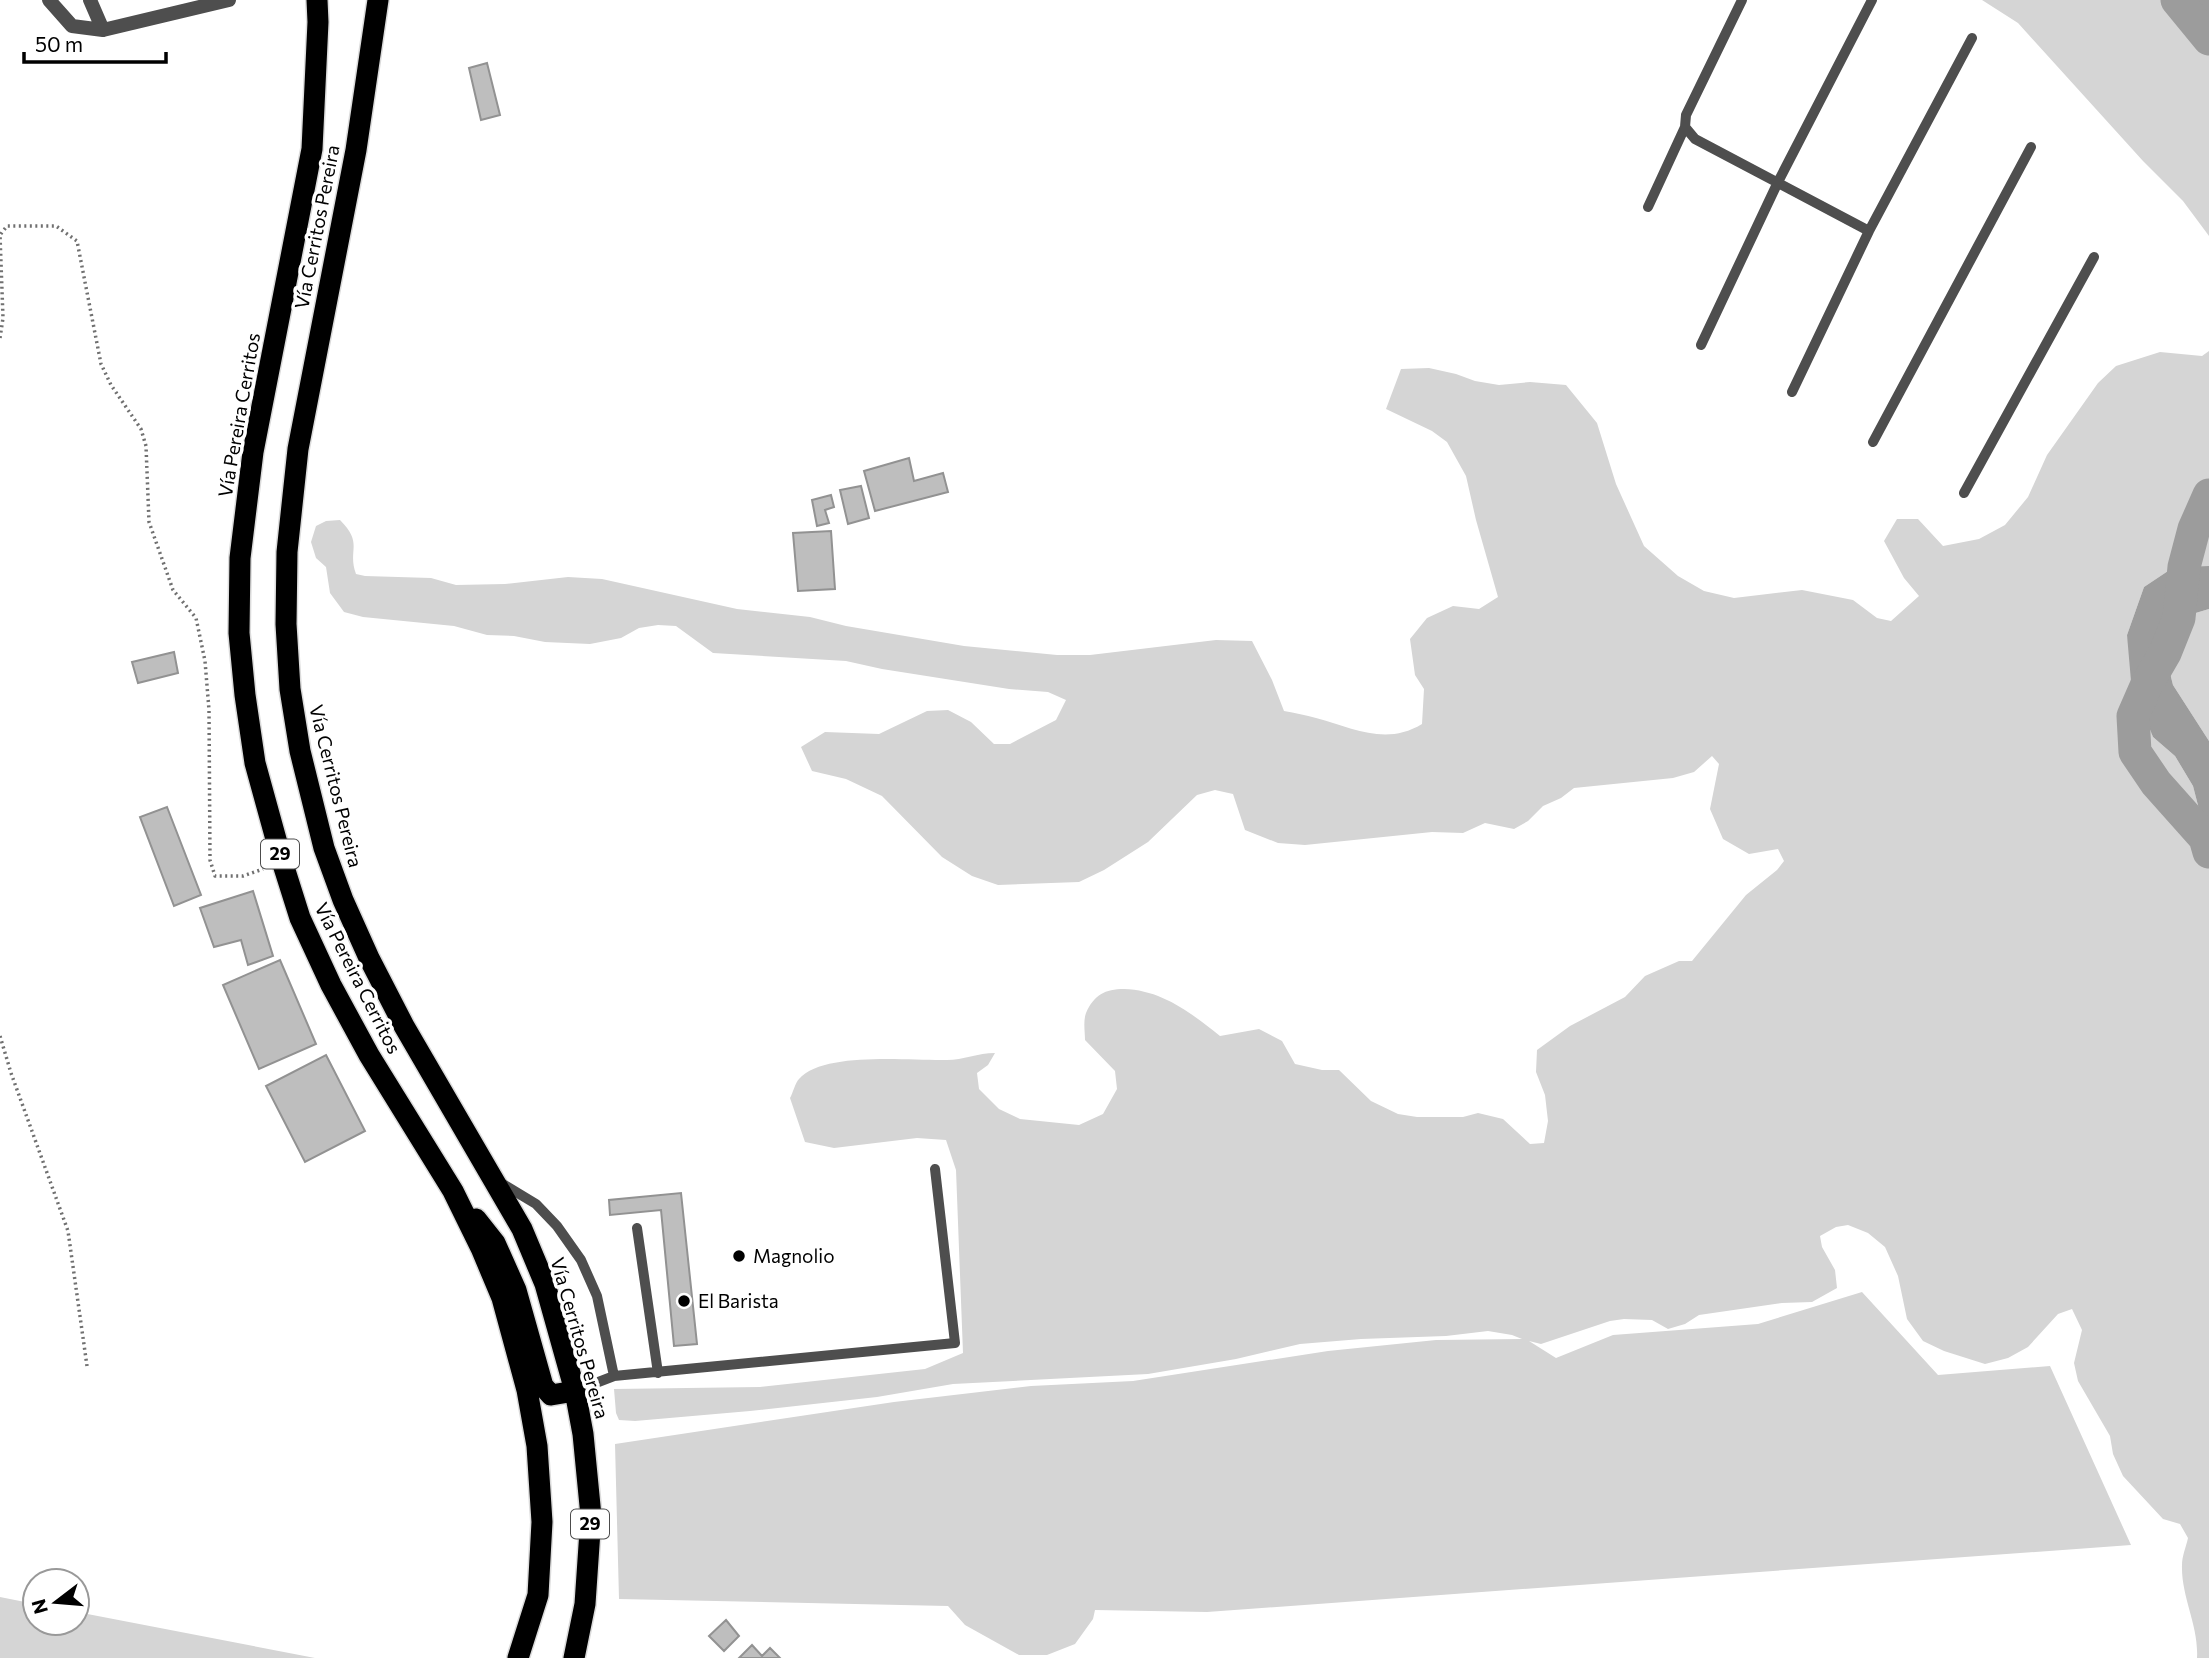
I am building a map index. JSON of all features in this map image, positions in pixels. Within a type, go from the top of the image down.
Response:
[{"type":"highway","name":"Vía Pereira Cerritos","points":[[317,0],[312,149],[253,452],[240,558],[239,633],[246,695],[256,763],[300,918],[331,985],[369,1055],[453,1191],[502,1298],[527,1390],[537,1446],[542,1522],[538,1595],[518,1658]]},
{"type":"highway","name":"Vía Cerritos Pereira","points":[[378,0],[356,150],[298,449],[287,552],[285,624],[290,688],[300,751],[324,848],[343,900],[404,1026],[522,1228],[545,1284],[575,1391],[583,1434],[591,1516],[585,1604],[574,1658]]},
{"type":"highway","points":[[453,1191],[495,1242],[516,1290],[543,1386],[551,1395],[575,1391]]},
{"type":"street","points":[[49,0],[72,26],[103,30],[229,0]]},
{"type":"street","points":[[90,0],[103,30]]},
{"type":"lane","points":[[1648,207],[1685,127],[1686,115],[1742,0]]},
{"type":"lane","points":[[1701,345],[1778,182],[1872,0]]},
{"type":"lane","points":[[1792,392],[1870,231],[1972,38]]},
{"type":"lane","points":[[1685,127],[1695,139],[1870,231]]},
{"type":"lane","points":[[1873,442],[2031,148]]},
{"type":"lane","points":[[1964,494],[2094,257]]},
{"type":"lane","points":[[575,1391],[614,1376],[955,1343],[935,1169]]},
{"type":"lane","points":[[490,1176],[536,1204],[557,1226],[581,1260],[597,1296],[614,1376]]},
{"type":"lane","points":[[637,1228],[658,1373]]},
{"type":"path","points":[[0,338],[3,317],[0,235],[7,226],[57,226],[77,242],[101,364],[111,385],[141,429],[146,446],[149,522],[173,590],[196,618],[207,685],[210,860],[215,876],[243,876],[282,862]]},
{"type":"path","points":[[0,1036],[68,1231],[88,1366]]},
{"type":"shaded area","points":[[1982,0],[2189,0],[2209,21],[2209,236],[2183,201],[2143,161],[2018,23]]},
{"type":"shaded area","points":[[2189,0],[2209,0],[2209,21]]},
{"type":"shaded area","points":[[2209,351],[2209,566],[2174,567],[2144,587],[2127,635],[2153,737],[2175,756],[2193,786],[2209,848],[2209,1658],[2197,1658],[2195,1634],[2184,1589],[2182,1562],[2188,1538],[2180,1524],[2163,1519],[2123,1476],[2113,1454],[2110,1436],[2078,1381],[2074,1363],[2082,1330],[2072,1309],[2058,1314],[2028,1347],[2008,1358],[1985,1364],[1944,1351],[1923,1341],[1907,1319],[1898,1276],[1885,1247],[1868,1233],[1848,1225],[1836,1227],[1820,1236],[1822,1247],[1835,1270],[1837,1288],[1812,1302],[1782,1303],[1699,1315],[1685,1324],[1668,1329],[1652,1320],[1624,1319],[1610,1321],[1541,1344],[1529,1341],[1556,1358],[1613,1335],[1758,1324],[1862,1292],[1938,1375],[2050,1366],[2131,1545],[1207,1612],[1095,1610],[1093,1619],[1075,1644],[1047,1655],[1019,1655],[965,1625],[948,1606],[619,1599],[615,1444],[894,1402],[1031,1386],[1133,1381],[1328,1351],[1436,1340],[1522,1339],[1488,1331],[1300,1344],[1236,1359],[1148,1374],[953,1384],[877,1397],[750,1411],[619,1420],[614,1389],[760,1387],[925,1369],[963,1353],[956,1170],[946,1140],[917,1138],[834,1148],[805,1142],[790,1098],[798,1081],[811,1070],[827,1064],[868,1059],[953,1060],[995,1053],[988,1065],[977,1073],[979,1089],[999,1109],[1020,1119],[1079,1125],[1103,1114],[1117,1089],[1115,1071],[1085,1040],[1086,1013],[1097,997],[1106,992],[1117,989],[1138,990],[1175,1004],[1220,1036],[1259,1029],[1282,1041],[1295,1064],[1322,1070],[1339,1070],[1371,1101],[1398,1114],[1417,1117],[1463,1117],[1478,1113],[1503,1119],[1530,1144],[1544,1143],[1548,1121],[1545,1095],[1536,1072],[1537,1050],[1570,1026],[1625,997],[1645,976],[1679,961],[1692,961],[1746,895],[1784,861],[1778,849],[1749,854],[1723,839],[1710,809],[1719,764],[1712,756],[1694,772],[1673,778],[1574,788],[1561,798],[1543,806],[1528,821],[1514,829],[1485,823],[1463,833],[1432,832],[1305,845],[1278,843],[1245,830],[1233,794],[1215,790],[1197,795],[1148,842],[1104,870],[1079,882],[998,885],[972,876],[942,857],[882,796],[846,779],[812,771],[801,747],[825,732],[879,734],[927,711],[948,710],[971,722],[994,744],[1010,744],[1056,720],[1066,700],[1048,692],[1009,689],[846,661],[713,653],[676,626],[639,628],[621,638],[590,644],[545,642],[514,636],[487,635],[454,626],[363,617],[344,612],[330,593],[326,567],[316,558],[311,542],[316,526],[326,521],[340,520],[353,541],[356,574],[365,576],[431,578],[456,585],[505,584],[568,577],[602,579],[737,609],[810,617],[846,626],[964,646],[1057,655],[1090,655],[1216,640],[1252,641],[1284,711],[1369,733],[1395,734],[1422,724],[1424,689],[1415,675],[1410,639],[1427,618],[1453,606],[1479,609],[1498,597],[1466,476],[1447,442],[1432,431],[1386,409],[1401,369],[1429,368],[1499,385],[1530,382],[1566,385],[1597,423],[1616,484],[1644,546],[1678,576],[1704,591],[1734,598],[1802,590],[1853,600],[1877,618],[1891,621],[1919,596],[1904,578],[1884,541],[1897,519],[1918,519],[1943,546],[1979,539],[2005,525],[2028,497],[2047,455],[2098,383],[2116,366],[2160,352],[2202,356]]},
{"type":"shaded area","points":[[2209,566],[2209,609],[2165,625],[2165,653],[2173,685],[2209,741],[2209,848],[2193,786],[2175,756],[2153,737],[2131,681],[2127,635],[2144,587],[2174,567]]},
{"type":"shaded area","points":[[2209,609],[2209,741],[2173,685],[2165,653],[2165,625]]},
{"type":"shaded area","points":[[0,1597],[21,1601],[21,1637],[91,1637],[91,1615],[315,1658],[0,1658]]},
{"type":"building","points":[[487,63],[500,115],[481,120],[469,68]]},
{"type":"building","points":[[909,458],[914,481],[943,473],[948,492],[875,511],[864,471]]},
{"type":"building","points":[[861,486],[869,518],[848,524],[840,490]]},
{"type":"building","points":[[831,495],[834,507],[825,510],[829,523],[817,526],[812,500]]},
{"type":"building","points":[[831,531],[835,589],[798,591],[793,533]]},
{"type":"building","points":[[174,652],[178,673],[138,683],[132,662]]},
{"type":"building","points":[[167,807],[201,895],[174,906],[140,817]]},
{"type":"building","points":[[253,891],[273,956],[248,965],[241,940],[214,947],[200,908]]},
{"type":"building","points":[[280,960],[316,1044],[259,1069],[223,985]]},
{"type":"building","points":[[326,1055],[365,1131],[305,1162],[266,1086]]},
{"type":"building","points":[[681,1193],[697,1344],[674,1346],[661,1210],[610,1215],[609,1200]]},
{"type":"building","points":[[726,1620],[739,1636],[724,1651],[709,1636]]},
{"type":"building","points":[[752,1645],[762,1656],[770,1648],[780,1658],[739,1658]]},
{"type":"waterway","points":[[2177,0],[2209,39]]},
{"type":"waterway","points":[[2209,495],[2194,529],[2184,567],[2179,618],[2165,653],[2133,716],[2135,752],[2156,783],[2205,838],[2209,852]]},
{"type":"place","name":"Magnolio","points":[[739,1256]]},
{"type":"place","name":"El Barista","points":[[684,1301]]}]
